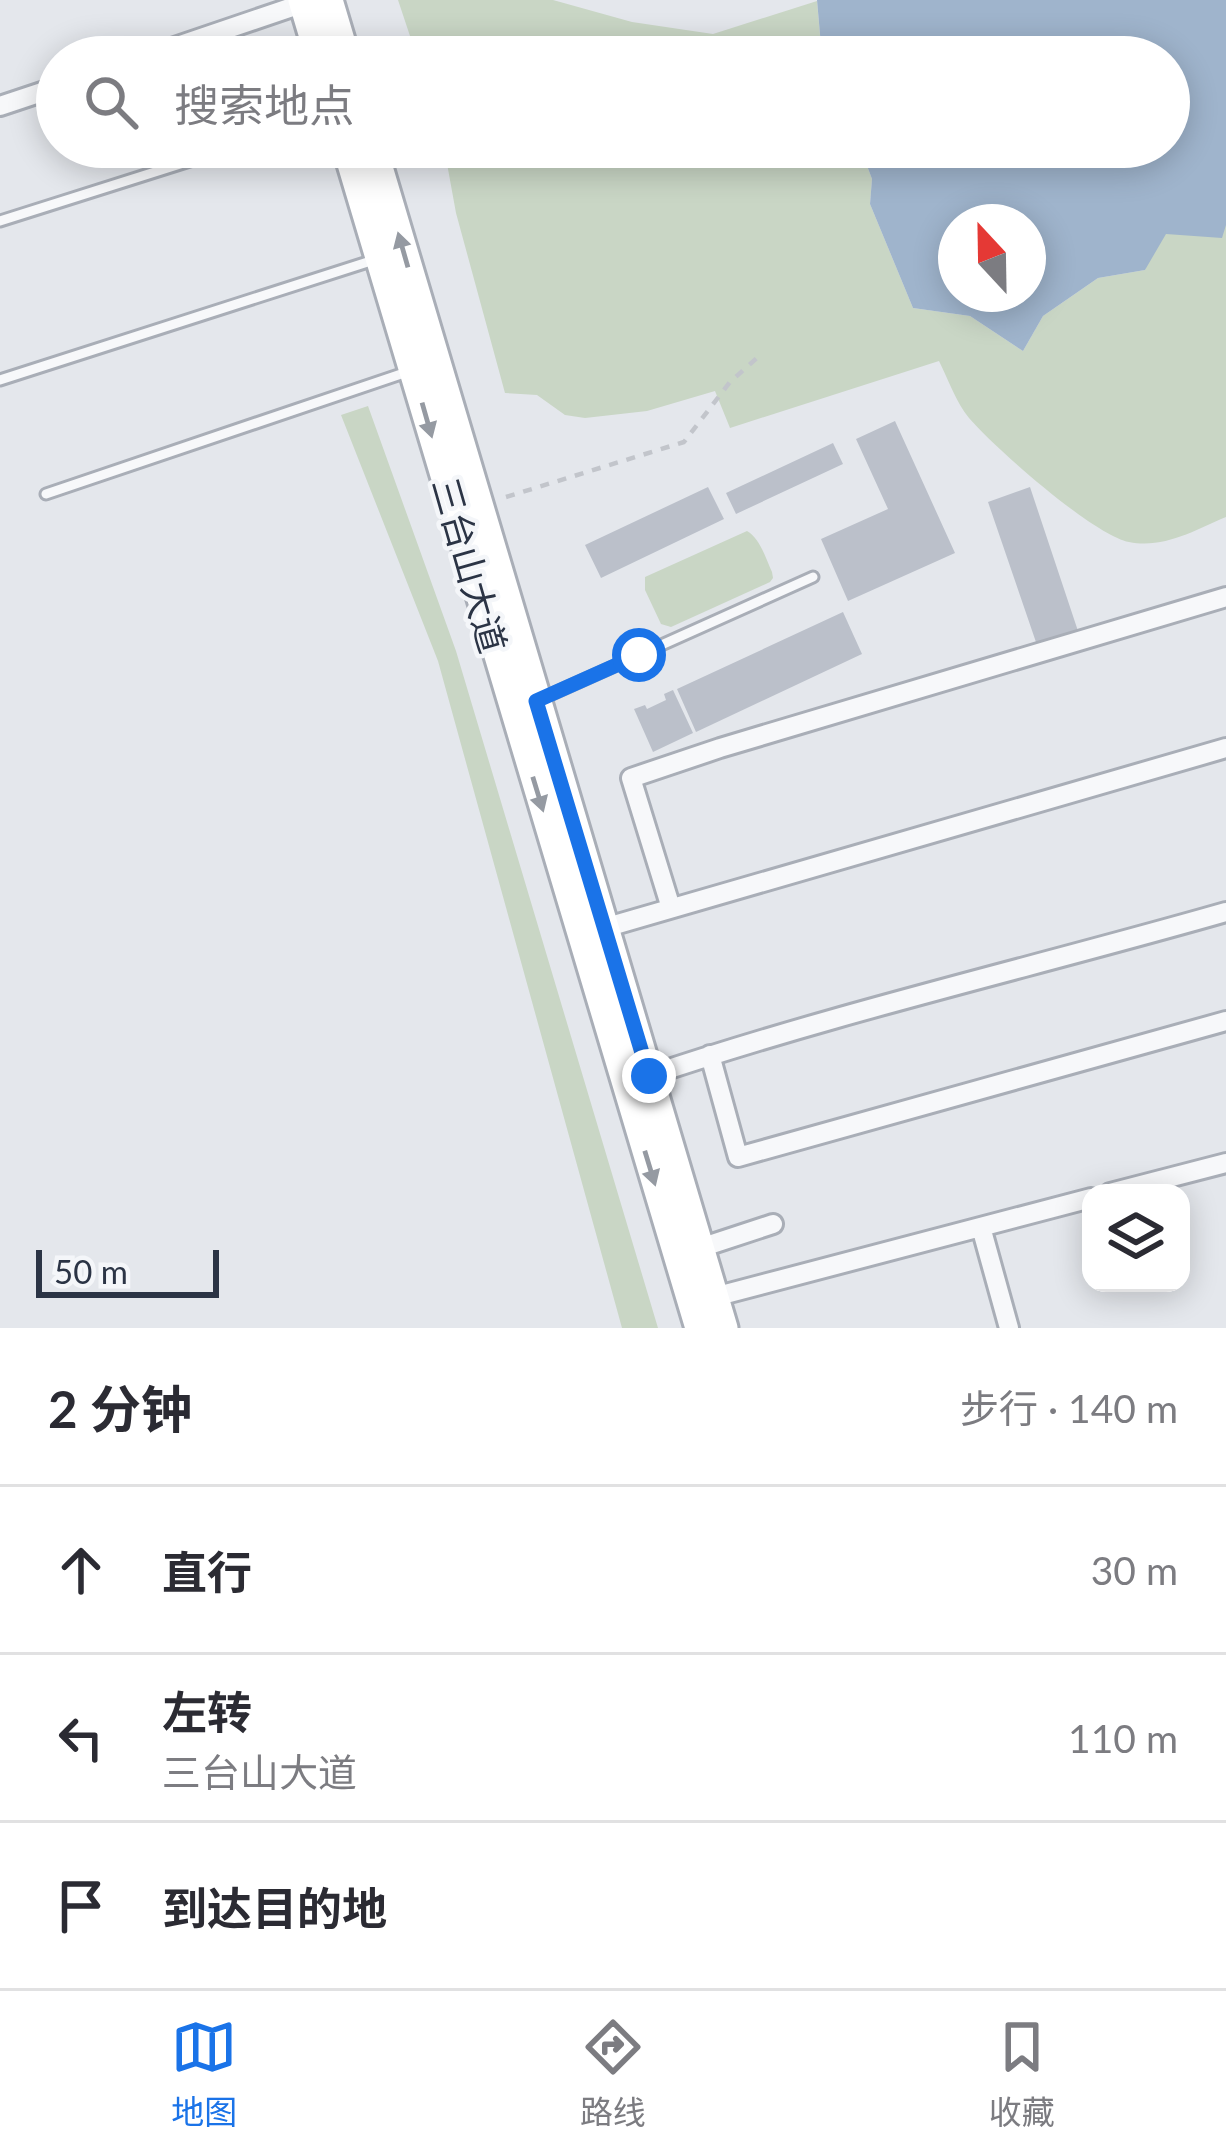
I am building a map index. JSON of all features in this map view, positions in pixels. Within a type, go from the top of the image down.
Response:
[{"type":"main road","points":[[312,1],[316,36]]},
{"type":"main road","points":[[312,1],[333,36]]},
{"type":"main road","name":"三台山大道","points":[[352,168],[699,1328]]},
{"type":"main road","name":"三台山大道","points":[[379,168],[724,1328]]},
{"type":"street","points":[[208,36],[312,1]]},
{"type":"street","points":[[0,106],[36,94]]},
{"type":"street","points":[[671,908],[631,778],[1226,597]]},
{"type":"street","points":[[604,928],[1226,748]]},
{"type":"street","points":[[649,1076],[1226,912]]},
{"type":"street","points":[[710,1055],[738,1157],[1226,1021]]},
{"type":"street","points":[[1146,1184],[1226,1163]]},
{"type":"street","points":[[714,1297],[1082,1200]]},
{"type":"street","points":[[700,1248],[773,1224]]},
{"type":"street","points":[[981,1227],[1009,1328]]},
{"type":"lane","points":[[0,221],[168,168]]},
{"type":"lane","points":[[0,380],[380,258]]},
{"type":"lane","points":[[46,494],[412,370]]},
{"type":"lane","points":[[536,701],[813,577]]},
{"type":"path","points":[[479,505],[684,442],[718,396],[758,357]]},
{"type":"green space","points":[[398,0],[553,0],[632,22],[713,34],[817,1],[820,36],[410,36]]},
{"type":"green space","points":[[1226,0],[1226,517],[1179,537],[1142,543],[1113,536],[1092,524],[1022,469],[969,418],[939,361],[730,428],[715,391],[647,411],[585,418],[565,415],[537,395],[505,393],[448,168],[868,168],[870,204],[913,308],[970,316],[1023,351],[1043,316],[1098,278],[1145,270],[1176,168],[1190,168],[1190,120]]},
{"type":"green space","points":[[368,406],[456,651],[658,1328],[622,1328],[438,661],[341,415]]},
{"type":"green space","points":[[747,531],[765,555],[772,572],[770,582],[671,627],[661,624],[645,590],[645,577]]},
{"type":"water","points":[[817,0],[1226,0],[1226,225],[1222,238],[1166,234],[1145,270],[1098,278],[1043,316],[1023,351],[970,316],[942,312],[1046,312],[1046,204],[938,204],[938,312],[913,308],[870,204],[868,168],[1190,168],[1190,36],[820,36]]},
{"type":"building","points":[[895,421],[955,553],[848,601],[821,539],[888,509],[856,439]]},
{"type":"building","points":[[833,443],[843,464],[736,514],[726,493]]},
{"type":"building","points":[[708,487],[724,519],[601,578],[585,545]]},
{"type":"building","points":[[1030,487],[1079,634],[1038,648],[988,502]]},
{"type":"building","points":[[843,612],[862,654],[696,732],[677,689]]},
{"type":"building","points":[[673,690],[693,733],[653,752],[634,709],[666,700],[664,694]]},
{"type":"route","points":[[639,655],[536,701],[649,1076]]}]
